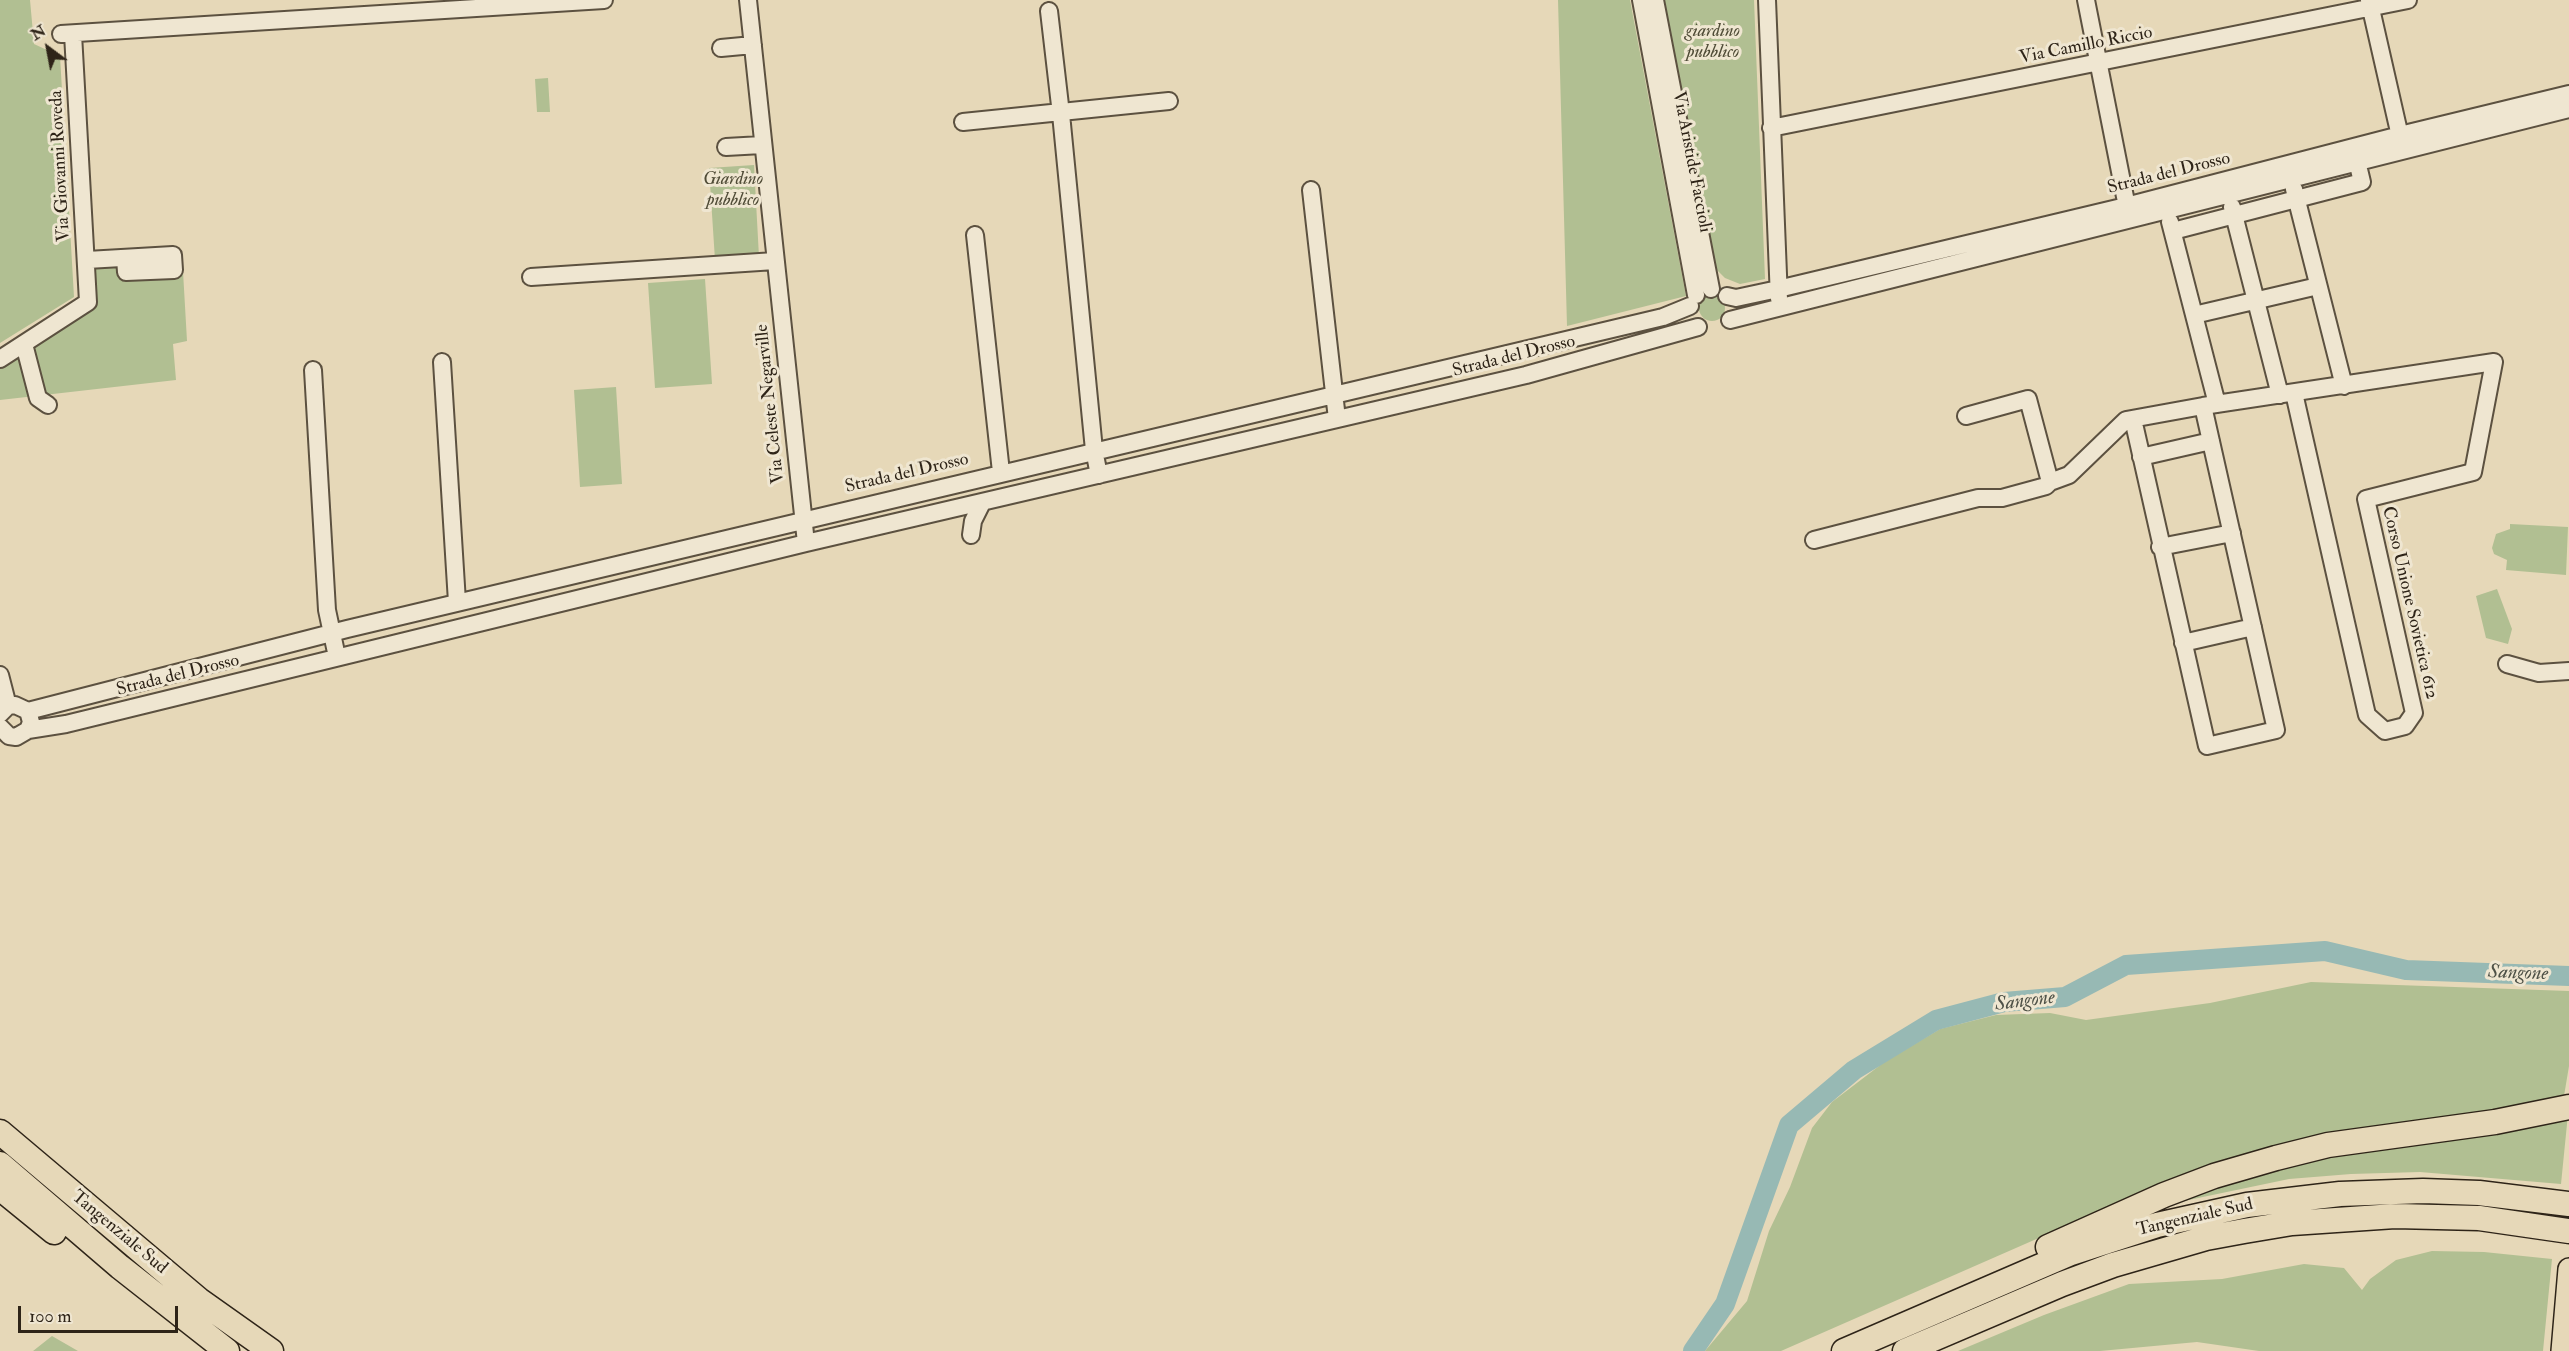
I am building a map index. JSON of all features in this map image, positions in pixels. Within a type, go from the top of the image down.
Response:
[{"type":"highway","points":[[1886,1333],[1974,1281],[2095,1225],[2214,1176],[2328,1145],[2494,1122],[2569,1107]]},
{"type":"highway","name":"Tangenziale Sud","points":[[0,1132],[199,1300],[271,1351]]},
{"type":"highway","name":"Tangenziale Sud","points":[[0,1164],[184,1320],[227,1351]]},
{"type":"highway","points":[[0,1188],[72,1245],[184,1320]]},
{"type":"highway","name":"Tangenziale Sud","points":[[1844,1351],[2071,1253],[2157,1225],[2247,1205],[2340,1194],[2423,1191],[2479,1193],[2569,1204]]},
{"type":"highway","name":"Tangenziale Sud","points":[[1905,1351],[2062,1284],[2113,1265],[2206,1238],[2244,1231],[2292,1223],[2395,1216],[2479,1218],[2569,1231]]},
{"type":"main road","points":[[2562,1351],[2569,1269]]},
{"type":"street","name":"Via Giovanni Roveda","points":[[0,359],[88,302],[87,260],[67,34],[604,0]]},
{"type":"street","name":"Via Celeste Negarville","points":[[748,0],[806,543]]},
{"type":"street","name":"Via Aristide Faccioli","points":[[1641,0],[1706,297]]},
{"type":"street","name":"Via Aristide Faccioli","points":[[1655,0],[1706,297]]},
{"type":"street","points":[[1767,0],[1778,307]]},
{"type":"street","points":[[2086,0],[2128,213]]},
{"type":"street","name":"Via Camillo Riccio","points":[[1772,128],[2099,64],[2370,4],[2408,0]]},
{"type":"street","points":[[2370,4],[2402,142]]},
{"type":"street","points":[[1048,11],[1061,114],[1094,450],[1100,475]]},
{"type":"street","points":[[721,48],[753,45]]},
{"type":"street","name":"Strada del Drosso","points":[[1,731],[16,737],[28,730],[66,724],[806,543],[1526,375],[1698,327],[1716,330],[1730,320],[2402,142],[2569,94]]},
{"type":"street","points":[[963,122],[1061,114],[1169,101]]},
{"type":"street","name":"Strada del Drosso","points":[[28,711],[331,633],[634,559],[1663,317],[1706,297],[1736,298],[2128,213],[2167,209],[2357,161],[2402,142],[2569,109]]},
{"type":"street","points":[[726,147],[762,145]]},
{"type":"street","points":[[2173,231],[2362,182],[2357,161]]},
{"type":"street","points":[[2291,178],[2344,386]]},
{"type":"street","points":[[1311,190],[1337,419]]},
{"type":"street","name":"Strada del Drosso","points":[[2228,194],[2256,302],[2287,394]]},
{"type":"street","name":"Strada del Drosso","points":[[2167,209],[2194,315],[2209,410]]},
{"type":"street","points":[[975,235],[1001,472]]},
{"type":"street","name":"Via Giovanni Roveda","points":[[87,260],[125,258]]},
{"type":"street","points":[[531,277],[775,261]]},
{"type":"street","points":[[2194,315],[2318,286]]},
{"type":"street","points":[[1698,327],[1692,318],[1706,297],[1732,308],[1730,320]]},
{"type":"street","points":[[24,344],[38,398],[48,405]]},
{"type":"street","points":[[442,362],[457,602]]},
{"type":"street","name":"Corso Unione Sovietica 612","points":[[1814,540],[1978,498],[1996,499],[2046,486],[2050,482],[2069,475],[2115,433],[2122,423],[2133,419],[2209,410],[2287,394],[2494,362],[2473,472],[2366,499],[2414,713],[2405,726],[2385,731],[2367,715],[2287,394]]},
{"type":"street","points":[[313,370],[327,610],[337,657]]},
{"type":"street","points":[[1431,370],[1437,396]]},
{"type":"street","points":[[1966,416],[2028,399],[2050,482]]},
{"type":"street","points":[[2133,419],[2160,547],[2207,746],[2276,730],[2211,441],[2209,410]]},
{"type":"street","points":[[2141,457],[2211,441]]},
{"type":"street","points":[[948,510],[971,535],[973,521],[982,503]]},
{"type":"street","points":[[2160,547],[2232,533]]},
{"type":"street","points":[[729,537],[734,561]]},
{"type":"street","points":[[634,559],[640,584]]},
{"type":"street","points":[[2183,644],[2253,627]]},
{"type":"street","points":[[2507,664],[2539,673],[2569,671]]},
{"type":"street","points":[[0,675],[4,710],[15,705],[28,711],[31,722],[28,730]]},
{"type":"green space","points":[[0,0],[30,0],[34,44],[60,56],[74,297],[0,343]]},
{"type":"green space","points":[[1558,0],[1630,0],[1686,296],[1567,326]]},
{"type":"green space","name":"giardino pubblico","points":[[1662,0],[1754,0],[1765,279],[1740,284],[1725,278],[1716,269]]},
{"type":"green space","points":[[548,78],[550,112],[537,112],[535,79]]},
{"type":"green space","name":"Giardino pubblico","points":[[754,165],[759,257],[715,260],[709,168]]},
{"type":"green space","points":[[182,254],[187,341],[173,344],[176,380],[0,400],[0,365],[93,305],[92,260]]},
{"type":"green space","points":[[705,279],[712,384],[655,388],[648,283]]},
{"type":"green space","points":[[1712,295],[1721,299],[1725,308],[1721,317],[1712,321],[1703,317],[1699,308],[1703,299]]},
{"type":"green space","points":[[616,387],[622,484],[580,487],[574,390]]},
{"type":"green space","points":[[2510,524],[2568,527],[2566,575],[2506,570],[2507,560],[2494,554],[2492,548],[2496,534],[2510,529]]},
{"type":"green space","points":[[2497,589],[2512,629],[2508,644],[2486,638],[2476,596]]},
{"type":"green space","points":[[2311,982],[2569,991],[2569,1066],[2564,1096],[2544,1102],[2314,1136],[2226,1160],[2155,1187],[1781,1351],[1705,1351],[1747,1301],[1769,1231],[1790,1187],[1812,1128],[1832,1102],[1883,1063],[1940,1029],[1996,1015],[2050,1013],[2086,1020],[2210,1003]]},
{"type":"green space","points":[[2568,1114],[2561,1184],[2420,1172],[2351,1174],[2289,1179],[2155,1207],[2285,1162]]},
{"type":"green space","points":[[2432,1251],[2484,1252],[2552,1259],[2543,1351],[2259,1351],[2197,1342],[2100,1351],[1958,1351],[2044,1315],[2129,1284],[2222,1279],[2304,1264],[2344,1268],[2362,1290],[2370,1279],[2396,1260]]},
{"type":"green space","points":[[52,1336],[78,1351],[33,1351]]},
{"type":"waterway","name":"Sangone","points":[[1693,1351],[1725,1304],[1789,1125],[1854,1070],[1936,1020],[2004,1002],[2065,997],[2126,965],[2325,951],[2406,970],[2569,976]]}]
